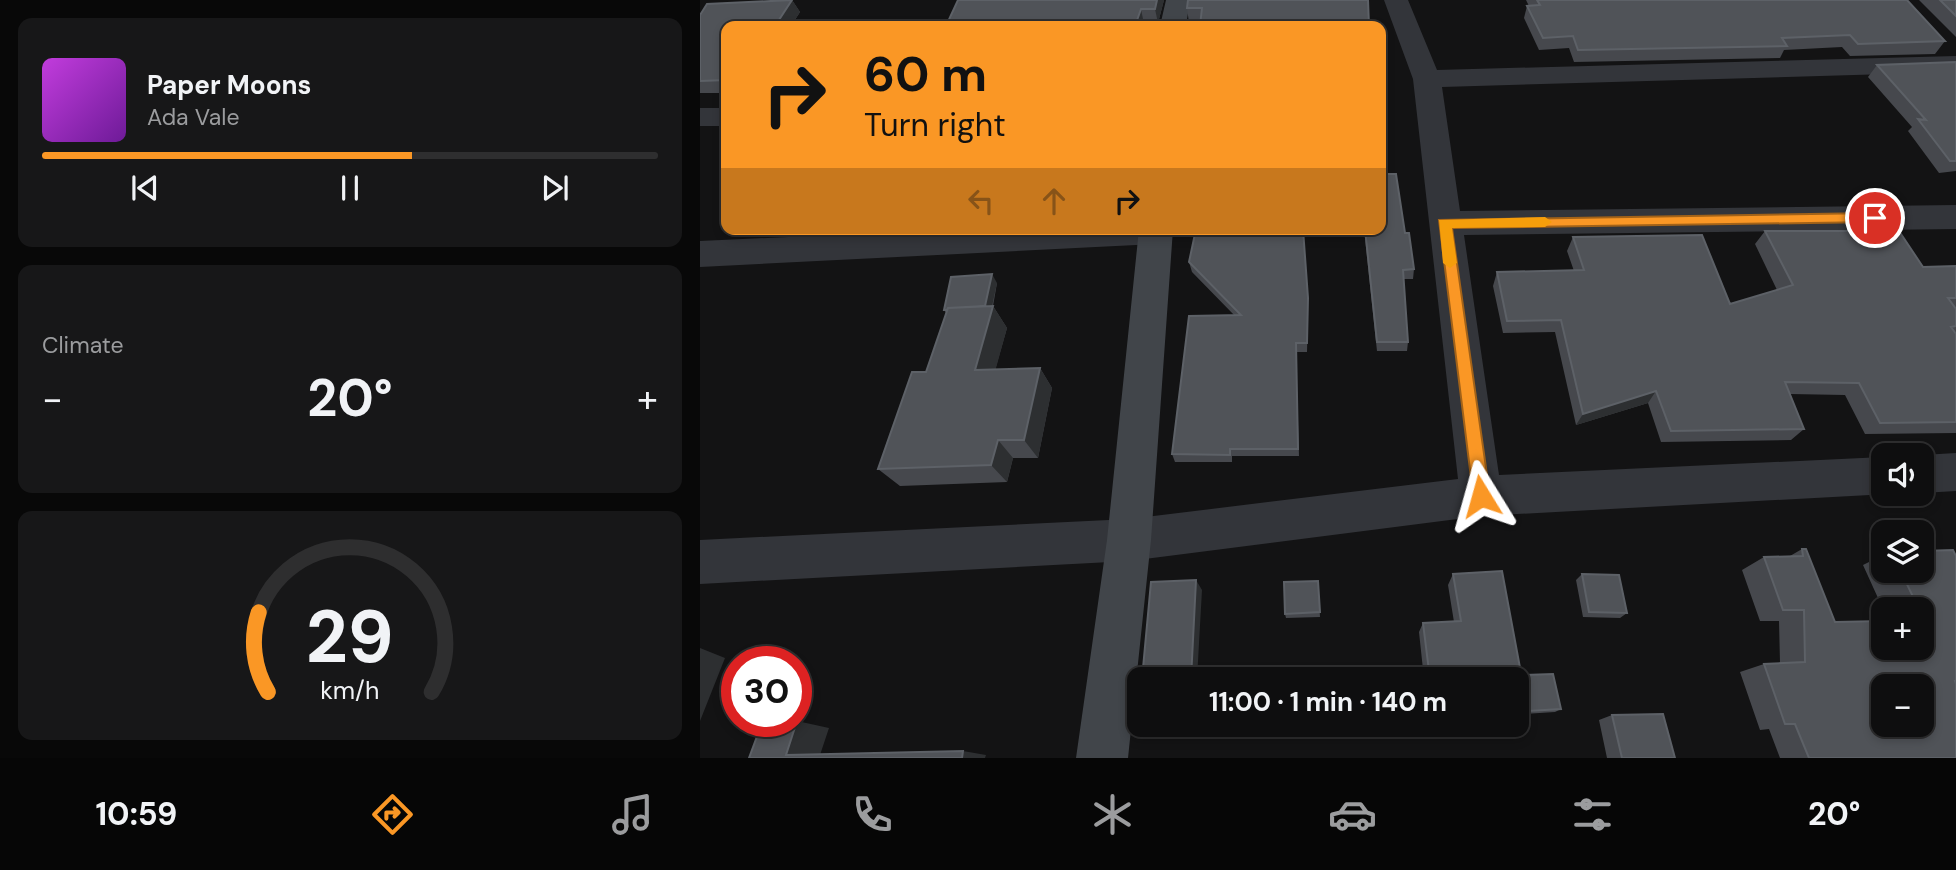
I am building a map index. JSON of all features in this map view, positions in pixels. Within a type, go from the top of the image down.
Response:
[{"type":"street","points":[[1174,21],[1178,0]]},
{"type":"street","points":[[1396,0],[1427,79],[1481,496]]},
{"type":"street","points":[[1938,38],[1956,57]]},
{"type":"street","points":[[1427,79],[1956,64]]},
{"type":"street","points":[[700,117],[721,117]]},
{"type":"street","points":[[1444,223],[1956,216]]},
{"type":"street","points":[[700,254],[1061,235]]},
{"type":"street","points":[[1102,758],[1129,540],[1156,235]]},
{"type":"street","points":[[1934,473],[1956,472]]},
{"type":"street","points":[[700,562],[1129,540],[1481,496],[1871,477]]},
{"type":"building","points":[[792,0],[778,21],[721,21],[721,80],[700,81],[700,15],[707,4]]},
{"type":"building","points":[[958,0],[1157,0],[1155,9],[1141,9],[1137,21],[948,21]]},
{"type":"building","points":[[1188,0],[1368,0],[1369,21],[1201,21],[1202,8],[1187,8]]},
{"type":"building","points":[[1537,0],[1907,0],[1945,41],[1858,44],[1850,35],[1782,38],[1787,46],[1578,50],[1573,36],[1543,38],[1527,6],[1540,5]]},
{"type":"building","points":[[1940,0],[1956,0],[1956,16]]},
{"type":"building","points":[[1956,62],[1956,161],[1950,161],[1918,119],[1926,120],[1877,65]]},
{"type":"building","points":[[1386,174],[1396,174],[1405,233],[1409,233],[1414,269],[1403,270],[1408,342],[1377,342],[1366,235],[1386,235]]},
{"type":"building","points":[[1765,231],[1899,231],[1923,267],[1956,266],[1956,298],[1948,298],[1956,309],[1956,326],[1951,327],[1956,334],[1956,422],[1880,423],[1859,383],[1785,382],[1804,429],[1671,431],[1656,391],[1583,414],[1561,320],[1507,321],[1497,272],[1584,270],[1573,237],[1702,235],[1730,304],[1793,285]]},
{"type":"building","points":[[1195,235],[1303,235],[1308,298],[1307,343],[1296,343],[1298,449],[1230,449],[1230,455],[1172,454],[1189,316],[1241,315],[1189,262]]},
{"type":"building","points":[[992,274],[985,306],[944,310],[951,277]]},
{"type":"building","points":[[993,306],[975,370],[1040,368],[1024,440],[998,440],[991,465],[878,469],[912,372],[926,372],[948,308]]},
{"type":"building","points":[[1802,549],[1806,549],[1835,622],[1871,621],[1871,660],[1934,660],[1934,597],[1913,597],[1906,583],[1934,583],[1934,551],[1953,550],[1956,556],[1956,758],[1809,758],[1795,724],[1785,724],[1764,664],[1805,662],[1804,610],[1783,610],[1764,557],[1803,556]]},
{"type":"building","points":[[1502,571],[1520,667],[1428,667],[1423,623],[1461,621],[1453,574]]},
{"type":"building","points":[[1582,574],[1619,575],[1627,613],[1589,612]]},
{"type":"building","points":[[1196,580],[1192,667],[1143,667],[1151,582]]},
{"type":"building","points":[[1318,581],[1320,612],[1285,614],[1284,582]]},
{"type":"building","points":[[1553,674],[1561,709],[1529,711],[1529,675]]},
{"type":"building","points":[[1663,714],[1675,758],[1622,758],[1612,715]]},
{"type":"building","points":[[757,737],[792,737],[786,755],[963,751],[962,758],[749,758]]},
{"type":"slow traffic","points":[[1450,263],[1444,223],[1545,222]]},
{"type":"route","points":[[1481,496],[1444,223],[1875,218]]}]
